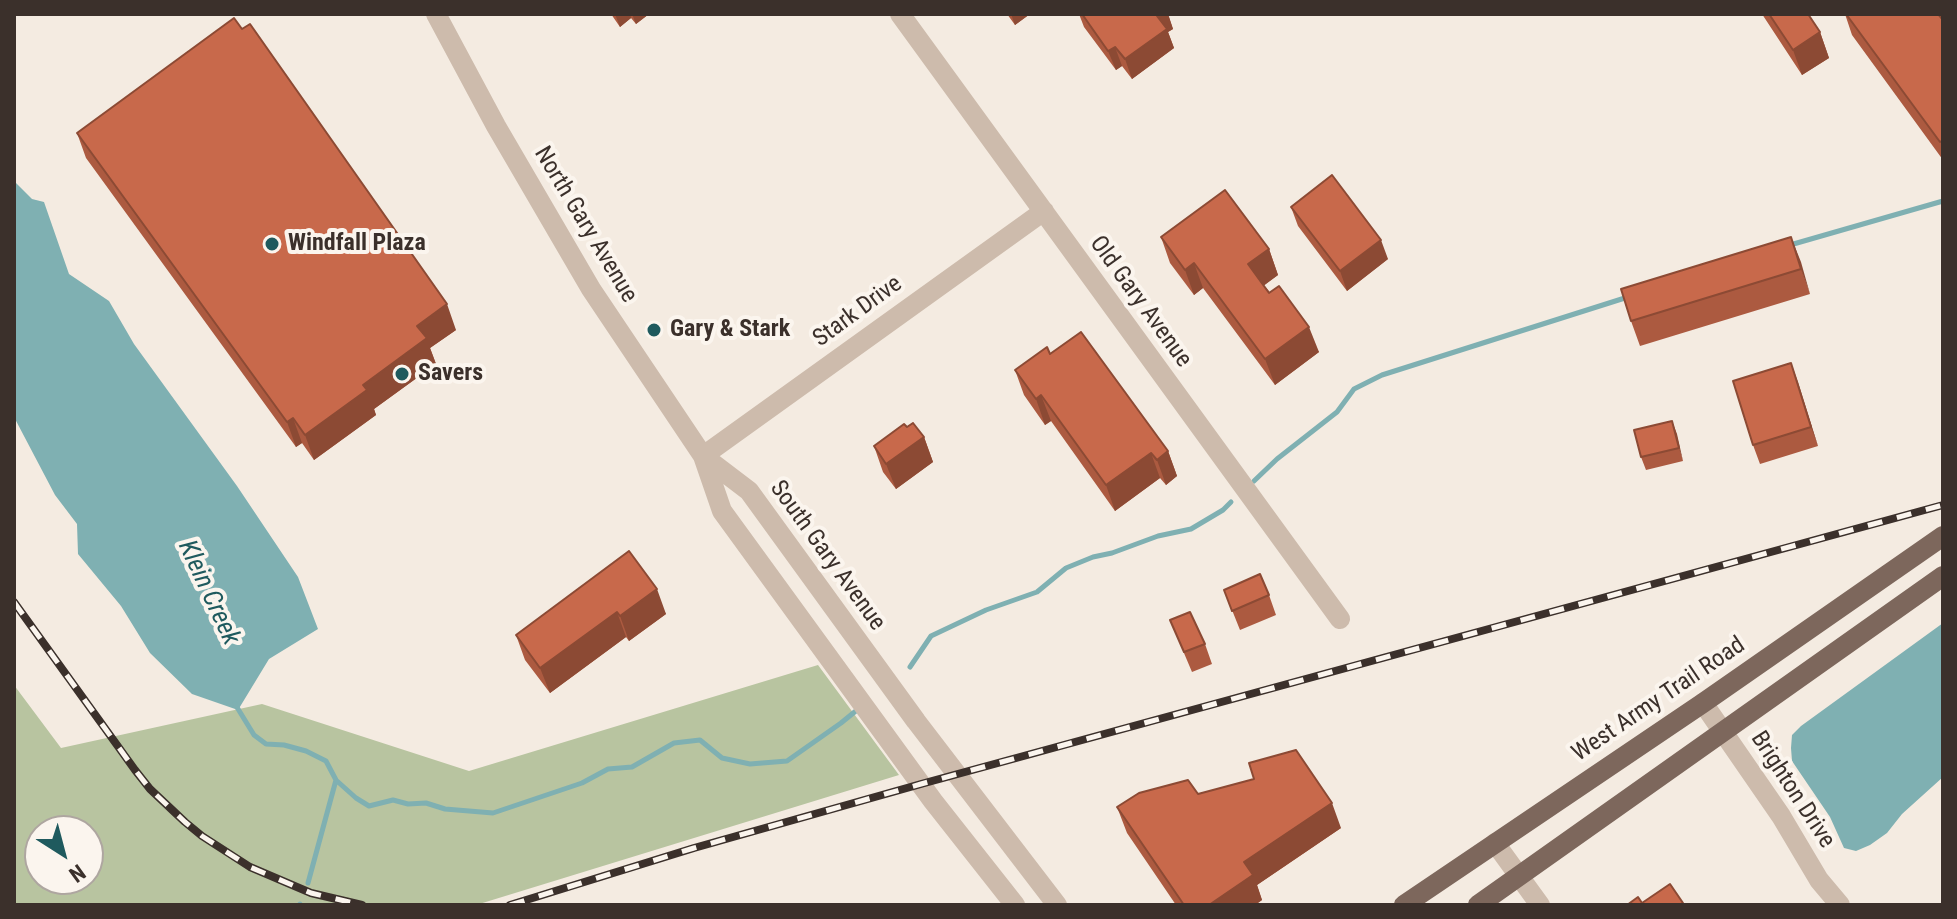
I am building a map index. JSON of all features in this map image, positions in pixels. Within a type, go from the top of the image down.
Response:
[{"type":"main road","name":"West Army Trail Road","points":[[1404,905],[1943,536]]},
{"type":"main road","points":[[1478,905],[1943,576]]},
{"type":"street","name":"North Gary Avenue","points":[[436,14],[496,126],[591,289],[703,456]]},
{"type":"street","name":"Old Gary Avenue","points":[[900,14],[1340,619]]},
{"type":"street","name":"Stark Drive","points":[[703,456],[1044,211]]},
{"type":"street","points":[[703,456],[722,511],[933,801],[1015,905]]},
{"type":"street","name":"South Gary Avenue","points":[[703,456],[749,491],[907,709],[1057,905]]},
{"type":"street","name":"Brighton Drive","points":[[1703,703],[1781,816],[1819,880],[1840,905]]},
{"type":"street","points":[[1495,843],[1540,905]]},
{"type":"green space","points":[[818,665],[899,775],[476,905],[14,905],[14,685],[61,748],[262,704],[469,771]]},
{"type":"water","points":[[14,181],[32,199],[44,202],[69,274],[109,301],[134,344],[237,486],[298,577],[318,629],[269,659],[238,710],[192,694],[150,653],[121,606],[78,554],[77,524],[55,495],[14,417]]},
{"type":"water","points":[[1943,623],[1943,777],[1902,814],[1887,833],[1856,851],[1844,848],[1830,817],[1792,761],[1792,735]]},
{"type":"building","points":[[1082,14],[1160,14],[1157,16],[1167,29],[1125,59],[1115,47],[1108,51]]},
{"type":"building","points":[[1769,14],[1808,14],[1820,32],[1793,50]]},
{"type":"building","points":[[1846,14],[1938,14],[1943,20],[1943,140],[1940,142]]},
{"type":"building","name":"Windfall Plaza","points":[[234,18],[242,29],[250,24],[447,304],[417,326],[427,338],[363,385],[367,390],[305,435],[293,418],[287,422],[77,133]]},
{"type":"building","points":[[1332,175],[1381,240],[1340,271],[1291,207]]},
{"type":"building","points":[[1225,190],[1269,249],[1248,264],[1269,293],[1279,286],[1309,327],[1265,359],[1194,263],[1185,270],[1161,237]]},
{"type":"building","points":[[1791,237],[1801,269],[1631,321],[1621,289]]},
{"type":"building","points":[[1081,332],[1168,451],[1157,460],[1151,453],[1106,485],[1041,395],[1036,399],[1015,370],[1047,347],[1050,354]]},
{"type":"building","points":[[1791,363],[1811,427],[1753,445],[1733,381]]},
{"type":"building","points":[[1672,421],[1679,448],[1641,457],[1634,430]]},
{"type":"building","points":[[913,423],[924,437],[886,464],[874,446],[904,424],[907,427]]},
{"type":"building","points":[[629,551],[657,589],[620,616],[617,612],[540,668],[516,635]]},
{"type":"building","points":[[1260,574],[1269,595],[1232,611],[1224,590]]},
{"type":"building","points":[[1190,612],[1205,644],[1184,652],[1170,620]]},
{"type":"building","points":[[1296,750],[1332,803],[1244,862],[1253,875],[1209,905],[1184,905],[1117,807],[1139,793],[1188,780],[1198,794],[1254,779],[1249,763]]},
{"type":"building","points":[[1670,884],[1683,903],[1627,905],[1638,897],[1642,903]]},
{"type":"waterway","points":[[1790,245],[1943,201]]},
{"type":"waterway","points":[[1254,481],[1337,412],[1354,389],[1382,375],[1628,297]]},
{"type":"waterway","points":[[910,667],[931,636],[986,610],[1037,592],[1066,568],[1158,536],[1191,529],[1231,502]]},
{"type":"waterway","name":"Klein Creek","points":[[235,704],[254,735],[266,744],[306,751],[326,761],[336,780],[308,883]]},
{"type":"waterway","points":[[337,781],[369,806],[393,800],[493,813],[582,783],[608,769],[632,767],[674,743],[700,740],[722,758],[750,764],[787,761],[857,710]]},
{"type":"railway","points":[[510,905],[694,848],[921,784],[1943,505]]},
{"type":"railway","points":[[14,602],[135,770],[185,822],[250,867],[311,893],[362,905]]},
{"type":"place","name":"Windfall Plaza","points":[[272,244]]},
{"type":"place","name":"Gary & Stark","points":[[654,330]]},
{"type":"place","name":"Savers","points":[[402,374]]}]
